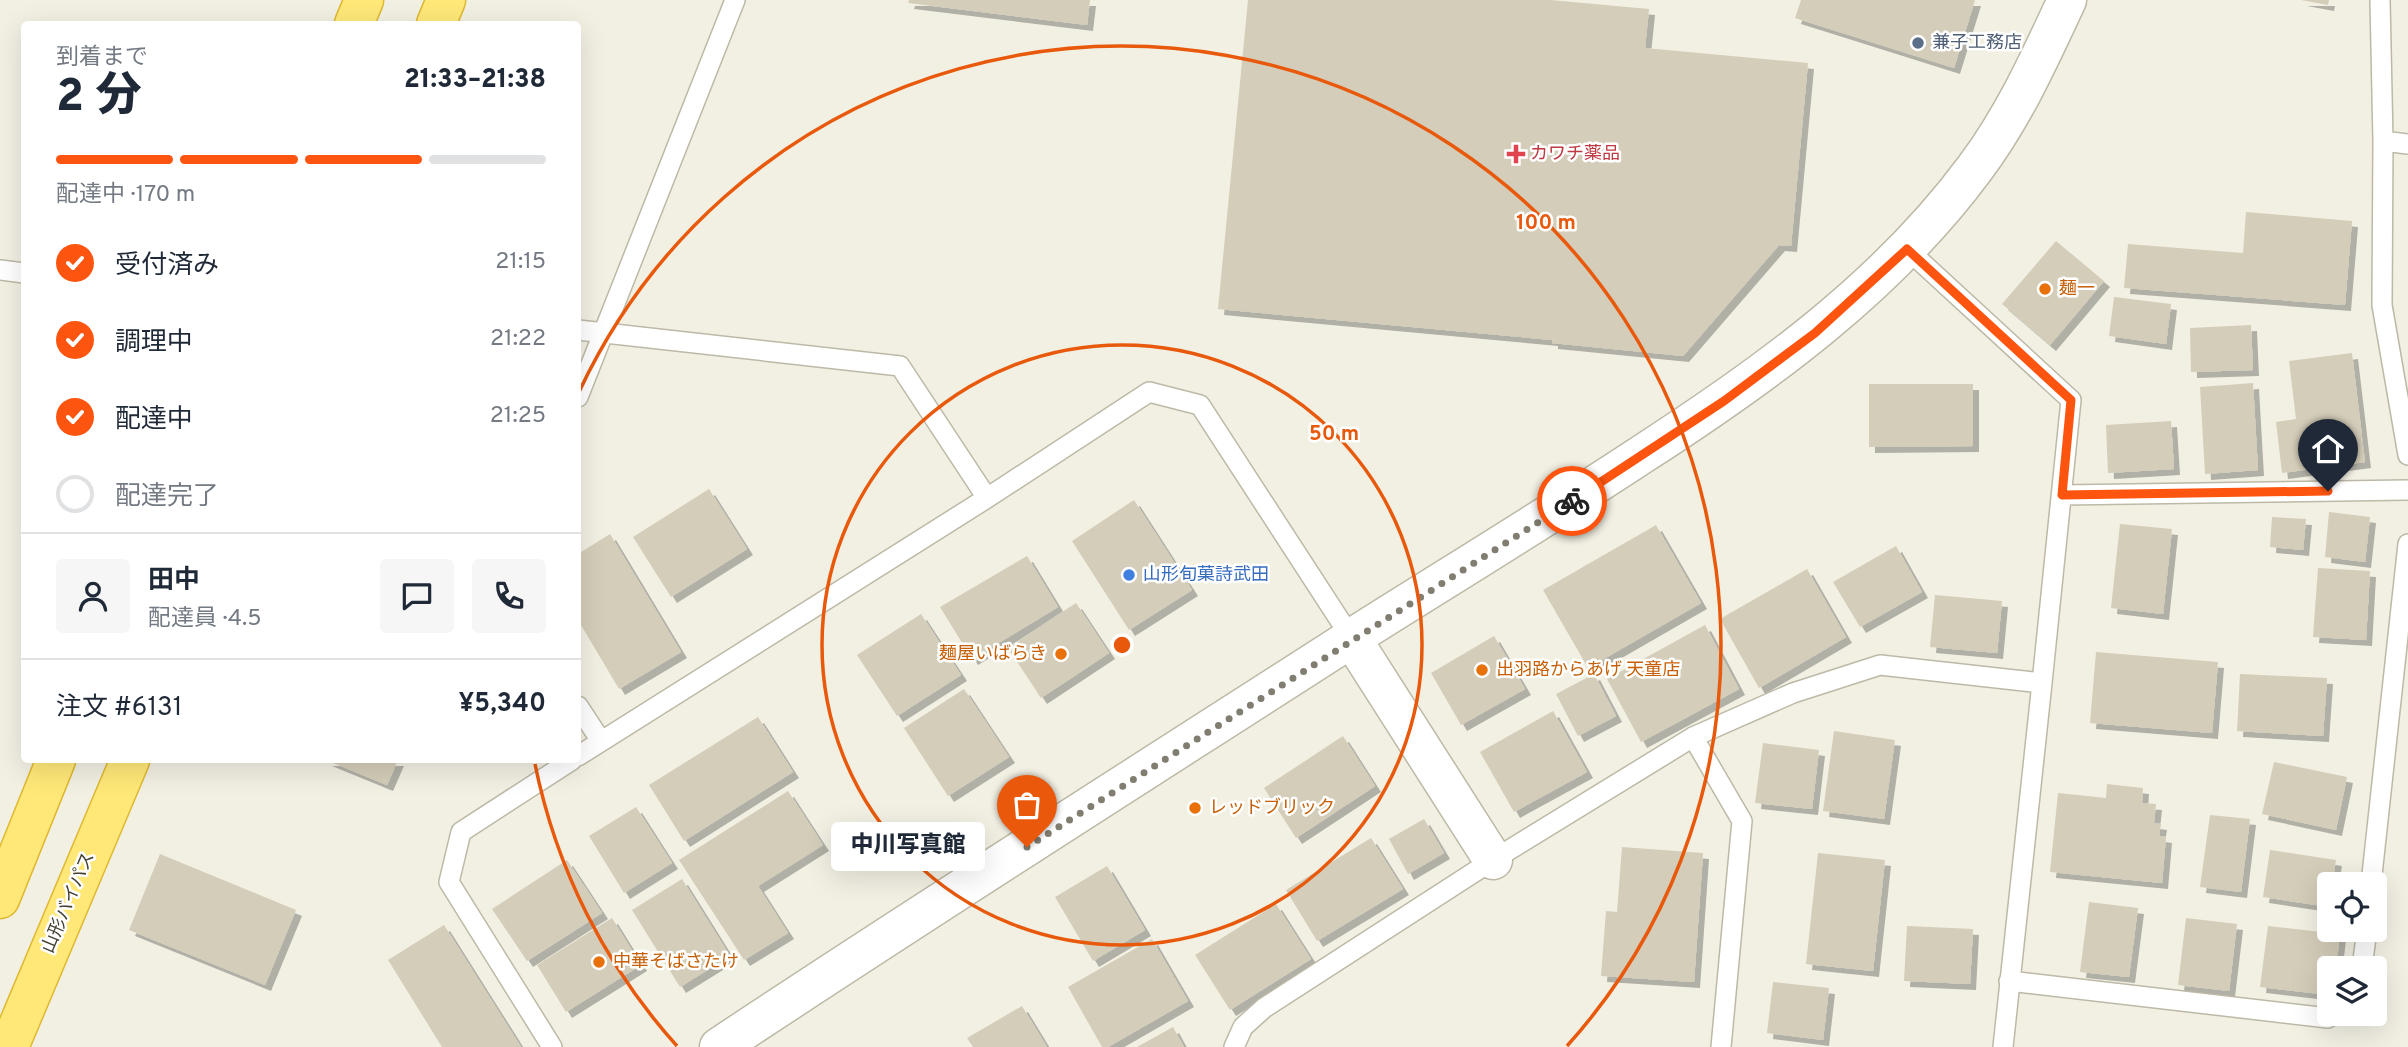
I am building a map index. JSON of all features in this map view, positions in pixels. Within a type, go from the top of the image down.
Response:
[{"type":"highway","points":[[355,21],[364,0]]},
{"type":"highway","points":[[437,21],[446,0]]},
{"type":"highway","points":[[0,899],[55,763]]},
{"type":"highway","name":"山形バイパス","points":[[9,1047],[129,763]]},
{"type":"street","points":[[719,1047],[1352,639],[1583,494],[1724,401],[1815,333],[1907,249],[1976,167],[2028,84],[2067,0]]},
{"type":"street","points":[[1352,639],[1493,860]]},
{"type":"lane","points":[[581,389],[735,0]]},
{"type":"lane","points":[[2380,0],[2382,305],[2408,455]]},
{"type":"lane","points":[[2383,141],[2408,144]]},
{"type":"lane","points":[[1907,249],[2071,400],[2003,1047]]},
{"type":"lane","points":[[0,270],[21,273]]},
{"type":"lane","points":[[581,331],[901,366],[986,498]]},
{"type":"lane","points":[[581,754],[1149,392],[1200,405],[1352,639]]},
{"type":"lane","points":[[2062,495],[2408,489]]},
{"type":"lane","points":[[2372,872],[2408,544]]},
{"type":"lane","points":[[1234,1047],[1242,1027],[1264,1008],[1493,860],[1693,737],[1793,693],[1880,664],[2042,683]]},
{"type":"lane","points":[[581,710],[601,740]]},
{"type":"lane","points":[[1693,737],[1742,821],[1721,1047]]},
{"type":"lane","points":[[552,1047],[449,882],[461,832],[567,763]]},
{"type":"lane","points":[[2009,981],[2317,1017]]},
{"type":"building","points":[[909,0],[1090,0],[1087,25],[908,3]]},
{"type":"building","name":"カワチ薬品","points":[[1248,0],[1551,0],[1649,9],[1645,48],[1808,63],[1791,246],[1779,245],[1683,356],[1552,343],[1552,340],[1218,309]]},
{"type":"building","name":"兼子工務店","points":[[1801,0],[1975,0],[1954,68],[1795,18]]},
{"type":"building","points":[[2301,0],[2329,0],[2328,5]]},
{"type":"building","points":[[2246,212],[2352,221],[2345,305],[2124,288],[2128,244],[2243,253]]},
{"type":"building","points":[[2056,241],[2104,281],[2050,345],[2002,304]]},
{"type":"building","points":[[2114,297],[2171,304],[2166,344],[2109,336]]},
{"type":"building","points":[[2251,325],[2253,370],[2191,372],[2190,328]]},
{"type":"building","points":[[2352,353],[2365,462],[2282,473],[2276,422],[2296,419],[2289,361]]},
{"type":"building","points":[[2253,383],[2258,470],[2205,474],[2200,387]]},
{"type":"building","points":[[1869,384],[1973,384],[1973,446],[1869,447]]},
{"type":"building","points":[[2171,421],[2174,469],[2108,473],[2106,425]]},
{"type":"building","points":[[709,489],[747,549],[671,597],[633,537]]},
{"type":"building","points":[[1134,500],[1192,590],[1129,630],[1072,541]]},
{"type":"building","points":[[2329,512],[2370,517],[2365,562],[2325,557]]},
{"type":"building","points":[[2272,517],[2306,519],[2303,550],[2270,547]]},
{"type":"building","points":[[2120,524],[2172,529],[2163,614],[2111,608]]},
{"type":"building","points":[[1656,525],[1701,603],[1588,668],[1543,590]]},
{"type":"building","points":[[610,534],[681,652],[619,689],[581,625],[581,552]]},
{"type":"building","points":[[1896,546],[1922,592],[1860,627],[1833,582]]},
{"type":"building","points":[[1027,556],[1058,607],[972,659],[940,607]]},
{"type":"building","points":[[2318,568],[2370,571],[2366,640],[2313,637]]},
{"type":"building","points":[[1807,569],[1846,637],[1759,688],[1720,619]]},
{"type":"building","points":[[1935,595],[2002,601],[1997,653],[1930,647]]},
{"type":"building","points":[[1076,603],[1109,653],[1041,698],[1008,648]]},
{"type":"building","points":[[921,614],[961,675],[897,716],[857,655]]},
{"type":"building","points":[[1705,625],[1739,689],[1641,742],[1607,679]]},
{"type":"building","points":[[1494,636],[1525,689],[1461,725],[1431,673]]},
{"type":"building","points":[[2096,652],[2218,662],[2212,733],[2090,723]]},
{"type":"building","points":[[1594,674],[1616,716],[1578,736],[1556,694]]},
{"type":"building","points":[[2240,674],[2327,678],[2323,736],[2237,731]]},
{"type":"building","points":[[964,689],[1009,757],[948,796],[904,728]]},
{"type":"building","points":[[1553,711],[1587,772],[1514,812],[1480,752]]},
{"type":"building","points":[[758,717],[793,772],[684,841],[649,785]]},
{"type":"building","points":[[1834,731],[1895,740],[1884,819],[1823,811]]},
{"type":"building","points":[[1343,736],[1375,786],[1296,838],[1264,788]]},
{"type":"building","points":[[1763,743],[1819,750],[1812,809],[1755,803]]},
{"type":"building","points":[[2274,762],[2347,777],[2336,830],[2262,814]]},
{"type":"building","points":[[333,763],[397,763],[387,785]]},
{"type":"building","points":[[2107,784],[2143,788],[2142,803],[2156,804],[2154,823],[2161,824],[2159,836],[2166,837],[2162,883],[2050,872],[2058,793],[2106,798]]},
{"type":"building","points":[[788,791],[823,845],[758,886],[788,933],[744,960],[679,860]]},
{"type":"building","points":[[636,807],[672,863],[624,893],[589,836]]},
{"type":"building","points":[[2210,815],[2250,819],[2241,892],[2200,887]]},
{"type":"building","points":[[1424,819],[1444,853],[1408,874],[1389,839]]},
{"type":"building","points":[[1371,838],[1403,889],[1317,941],[1286,890]]},
{"type":"building","points":[[1622,847],[1703,853],[1694,982],[1601,976],[1606,911],[1617,912]]},
{"type":"building","points":[[2270,850],[2336,860],[2334,872],[2317,872],[2317,905],[2263,897]]},
{"type":"building","points":[[1818,853],[1885,860],[1873,971],[1806,964]]},
{"type":"building","points":[[160,854],[296,910],[265,985],[129,930]]},
{"type":"building","points":[[567,860],[602,913],[527,961],[492,909]]},
{"type":"building","points":[[1107,866],[1145,930],[1093,961],[1055,897]]},
{"type":"building","points":[[682,879],[730,956],[680,987],[632,910]]},
{"type":"building","points":[[2089,902],[2138,908],[2129,977],[2080,972]]},
{"type":"building","points":[[1276,904],[1311,959],[1230,1010],[1195,955]]},
{"type":"building","points":[[612,918],[641,965],[566,1012],[537,965]]},
{"type":"building","points":[[2186,918],[2237,924],[2229,991],[2178,985]]},
{"type":"building","points":[[444,925],[521,1047],[442,1047],[388,960]]},
{"type":"building","points":[[1907,926],[1973,929],[1970,984],[1904,981]]},
{"type":"building","points":[[2268,926],[2317,931],[2317,942],[2339,942],[2337,956],[2317,956],[2317,994],[2260,987]]},
{"type":"building","points":[[1152,939],[1188,1001],[1108,1047],[1102,1047],[1068,987]]},
{"type":"building","points":[[1773,982],[1829,988],[1823,1040],[1767,1033]]},
{"type":"building","points":[[1022,1006],[1047,1047],[973,1047],[967,1038]]},
{"type":"building","points":[[1173,1027],[1184,1047],[1137,1047]]},
{"type":"way so far","points":[[1027,847],[1572,501]]},
{"type":"place","name":"兼子工務店","points":[[1918,43]]},
{"type":"place","name":"カワチ薬品","points":[[1516,154]]},
{"type":"place","name":"麺一","points":[[2045,289]]},
{"type":"place","name":"山形旬菓詩武田","points":[[1129,575]]},
{"type":"place","name":"麺屋いばらき","points":[[1061,654]]},
{"type":"place","name":"出羽路からあげ 天童店","points":[[1482,670]]},
{"type":"place","name":"レッドブリック","points":[[1195,808]]},
{"type":"place","name":"中川写真館","points":[[1027,847]]},
{"type":"place","name":"中華そばさたけ","points":[[599,962]]},
{"type":"route","points":[[1572,501],[1724,401],[1815,333],[1907,249],[2071,400],[2062,495],[2328,491]]}]
